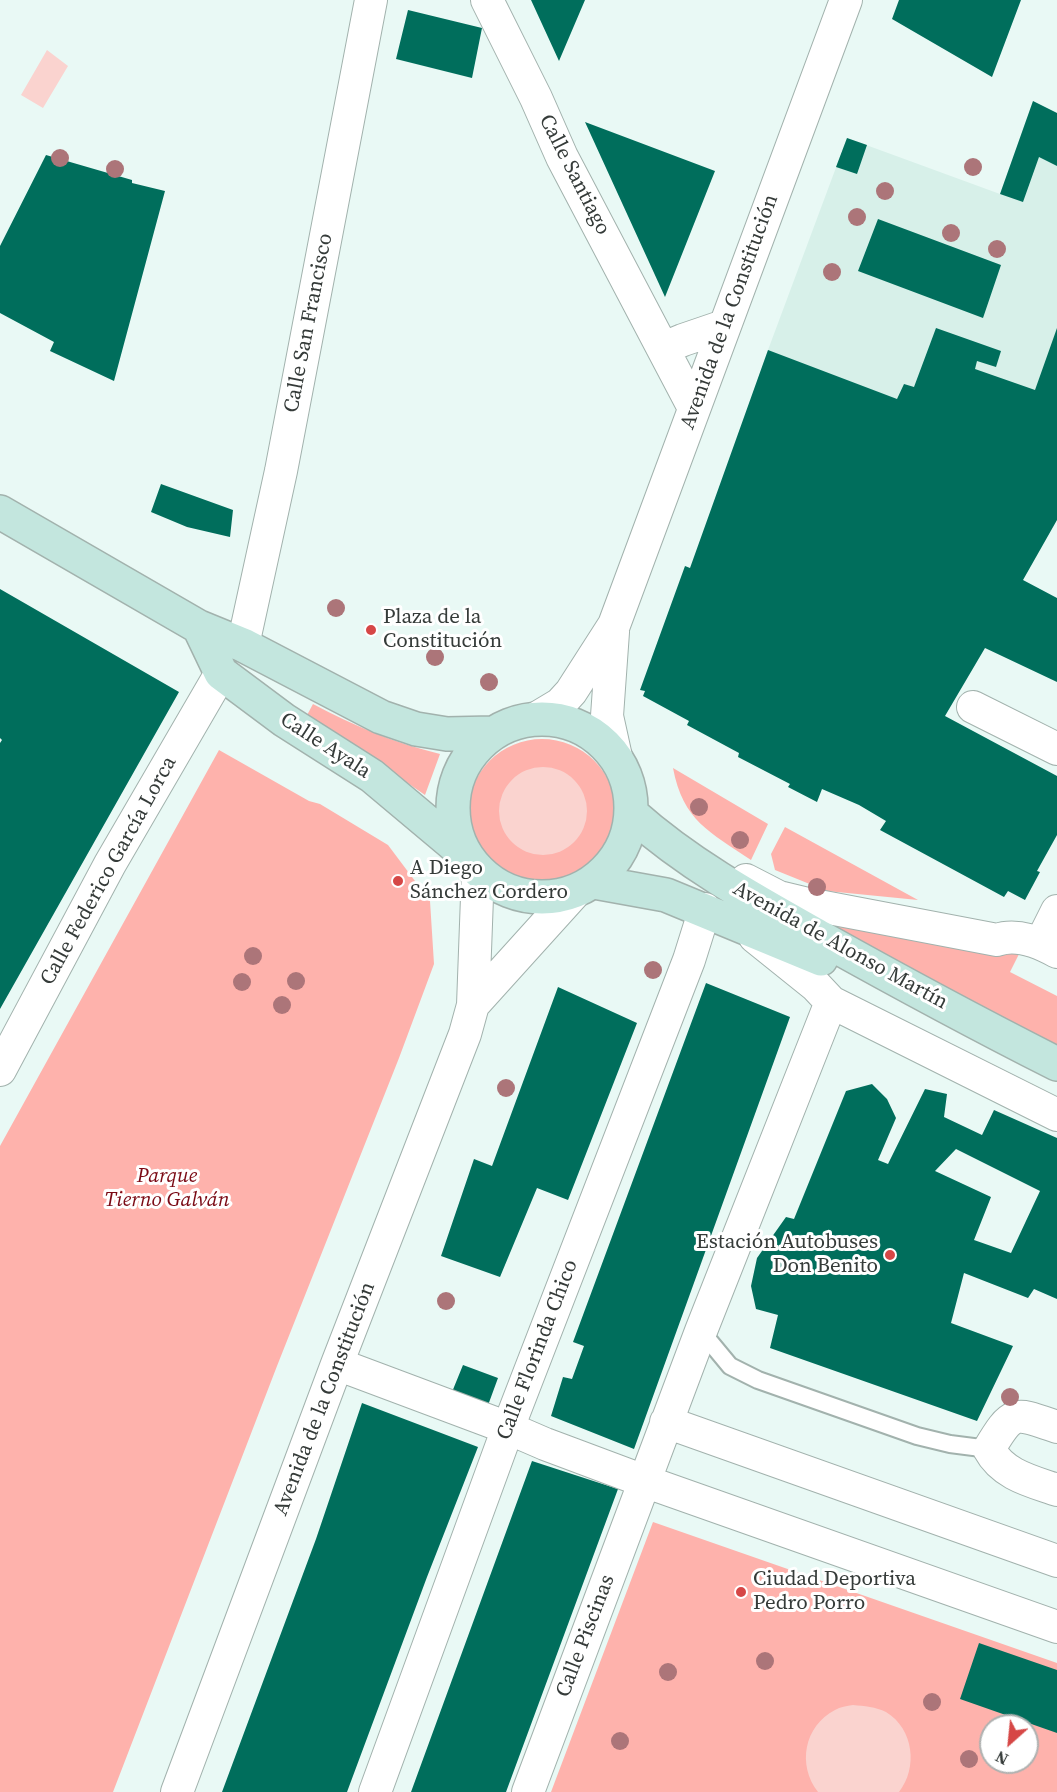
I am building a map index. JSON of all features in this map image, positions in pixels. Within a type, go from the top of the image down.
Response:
[{"type":"main road","points":[[0,512],[199,627],[243,645],[381,717],[416,729],[447,734],[493,733]]},
{"type":"main road","name":"Calle Ayala","points":[[199,627],[221,673],[284,720],[372,776],[472,862]]},
{"type":"main road","points":[[536,719],[566,722],[594,735],[616,757],[629,784],[632,814],[626,840],[613,864],[585,886],[550,897],[524,896],[499,886],[472,862],[455,829],[453,802],[459,775],[473,752],[493,733],[514,723],[536,719]]},
{"type":"main road","name":"Avenida de Alonso Martín","points":[[632,814],[745,911],[896,980],[1057,1064]]},
{"type":"main road","name":"Avenida de Alonso Martín","points":[[585,886],[666,895],[705,909],[745,911]]},
{"type":"street","name":"Calle San Francisco","points":[[243,645],[281,471],[371,0]]},
{"type":"street","name":"Calle Santiago","points":[[488,0],[562,157],[694,408]]},
{"type":"street","name":"Avenida de la Constitución","points":[[536,719],[560,704],[571,692],[614,625],[846,0]]},
{"type":"street","points":[[664,348],[724,326]]},
{"type":"street","name":"Avenida de la Constitución","points":[[614,625],[607,716],[616,757]]},
{"type":"street","name":"Calle Federico García Lorca","points":[[0,1070],[110,864],[221,673]]},
{"type":"street","points":[[973,707],[1057,749]]},
{"type":"street","points":[[657,837],[779,897],[997,940],[1008,936],[1049,947],[1057,911]]},
{"type":"street","points":[[472,862],[473,1005]]},
{"type":"street","points":[[473,1005],[585,886]]},
{"type":"street","name":"Calle Florinda Chico","points":[[375,1792],[508,1428],[684,971],[705,909]]},
{"type":"street","name":"Avenida de Alonso Martín","points":[[745,911],[831,1002],[1057,1115]]},
{"type":"street","name":"Calle Piscinas","points":[[528,1792],[666,1422],[831,1002]]},
{"type":"street","name":"Avenida de la Constitución","points":[[177,1792],[337,1364],[465,1034],[473,1005]]},
{"type":"street","points":[[337,1364],[644,1481],[1057,1627]]},
{"type":"street","points":[[1057,1427],[1025,1416],[1011,1419],[1002,1428],[989,1449],[994,1459],[1006,1471],[1057,1490]]},
{"type":"street","points":[[666,1422],[1057,1561]]},
{"type":"lane","points":[[701,1332],[730,1366],[758,1380],[917,1436],[989,1449]]},
{"type":"shaded area","points":[[47,50],[68,66],[43,108],[21,95]]},
{"type":"shaded area","points":[[1033,101],[1057,113],[1057,509],[752,396],[847,138],[1000,194]]},
{"type":"shaded area","points":[[543,767],[560,771],[574,780],[583,794],[587,811],[583,828],[574,842],[560,851],[543,855],[526,851],[512,842],[503,828],[499,811],[503,794],[512,780],[526,771]]},
{"type":"shaded area","points":[[853,1705],[886,1712],[903,1728],[910,1749],[911,1761],[909,1772],[899,1792],[818,1792],[811,1781],[806,1758],[810,1736],[825,1717],[837,1709]]},
{"type":"green space","points":[[313,704],[375,733],[440,754],[425,795],[306,717]]},
{"type":"green space","points":[[542,739],[556,740],[570,745],[594,761],[610,785],[615,799],[615,827],[610,841],[594,865],[570,881],[556,886],[542,887],[528,886],[514,881],[490,865],[474,841],[469,827],[468,813],[469,799],[474,785],[490,761],[514,745],[528,740]]},
{"type":"green space","name":"Parque Tierno Galván","points":[[219,750],[309,801],[320,804],[388,845],[430,901],[434,964],[113,1792],[0,1792],[0,1146]]},
{"type":"green space","points":[[673,768],[768,824],[751,860],[711,833],[691,813],[678,786]]},
{"type":"green space","points":[[785,827],[918,900],[827,891],[775,870],[771,854]]},
{"type":"green space","points":[[833,925],[926,937],[1019,954],[1010,972],[1057,996],[1057,1064],[830,931]]},
{"type":"green space","name":"Ciudad Deportiva Pedro Porro","points":[[653,1522],[1057,1663],[1057,1792],[551,1792]]},
{"type":"building","points":[[531,0],[585,0],[559,61]]},
{"type":"building","points":[[899,0],[1021,0],[992,77],[892,19]]},
{"type":"building","points":[[408,10],[482,28],[472,78],[396,59]]},
{"type":"building","points":[[1033,101],[1057,113],[1057,166],[1039,157],[1023,202],[1000,194]]},
{"type":"building","points":[[585,122],[715,171],[665,297]]},
{"type":"building","points":[[847,138],[867,145],[857,174],[836,167]]},
{"type":"building","points":[[46,155],[132,180],[132,183],[165,191],[114,381],[50,351],[54,342],[0,313],[0,246]]},
{"type":"building","points":[[878,219],[1001,265],[983,318],[858,271]]},
{"type":"building","points":[[936,328],[1001,351],[996,367],[977,361],[975,369],[1035,390],[1057,328],[1057,520],[1023,580],[1057,598],[1057,682],[985,648],[945,716],[1057,776],[1057,835],[1037,871],[1040,872],[1025,900],[1008,891],[1004,897],[880,830],[886,821],[859,805],[822,789],[817,802],[788,787],[790,784],[738,757],[739,753],[687,725],[689,721],[643,696],[645,691],[640,690],[685,566],[690,568],[768,350],[897,399],[904,384],[914,387]]},
{"type":"building","points":[[161,484],[233,510],[230,537],[187,527],[151,512]]},
{"type":"building","points":[[0,589],[179,692],[0,1009],[0,743],[2,740],[0,738]]},
{"type":"building","points":[[706,983],[790,1017],[634,1449],[551,1416],[563,1377],[572,1379],[584,1346],[573,1342]]},
{"type":"building","points":[[558,987],[637,1023],[568,1200],[537,1188],[500,1277],[441,1256],[474,1159],[492,1166]]},
{"type":"building","name":"Estación Autobuses Don Benito","points":[[872,1084],[887,1099],[896,1118],[878,1160],[888,1164],[925,1089],[947,1094],[944,1117],[982,1135],[994,1110],[1057,1138],[1057,1299],[1034,1289],[1028,1298],[964,1273],[951,1323],[1013,1346],[977,1421],[770,1348],[778,1315],[756,1309],[751,1286],[757,1258],[786,1217],[794,1219],[846,1091]],"holes":[[[956,1149],[1040,1191],[1011,1253],[974,1240],[991,1197],[935,1171]]]},
{"type":"building","points":[[463,1365],[498,1378],[487,1408],[452,1392]]},
{"type":"building","points":[[362,1403],[478,1447],[347,1792],[222,1792],[316,1539]]},
{"type":"building","points":[[532,1461],[618,1489],[506,1792],[411,1792]]},
{"type":"building","points":[[979,1643],[1057,1670],[1057,1733],[1039,1727],[1039,1714],[1003,1714],[960,1699]]},
{"type":"place","name":"Plaza de la Constitución","points":[[371,630]]},
{"type":"place","name":"A Diego Sánchez Cordero","points":[[398,881]]},
{"type":"place","name":"Estación Autobuses Don Benito","points":[[890,1255]]},
{"type":"place","name":"Ciudad Deportiva Pedro Porro","points":[[741,1592]]}]
